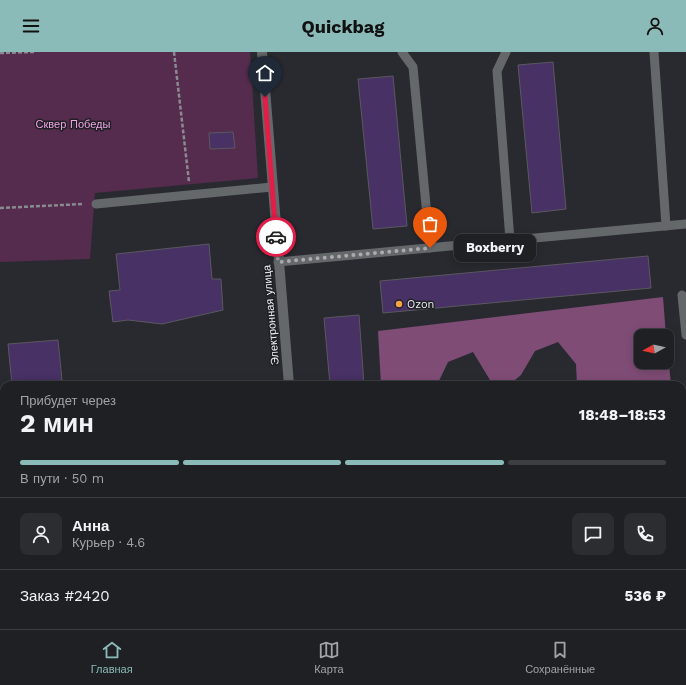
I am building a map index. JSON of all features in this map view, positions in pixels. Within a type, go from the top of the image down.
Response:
[{"type":"street","name":"Электронная улица","points":[[262,52],[289,381]]},
{"type":"lane","points":[[402,52],[413,67],[430,248]]},
{"type":"lane","points":[[506,52],[497,70],[510,240]]},
{"type":"lane","points":[[654,52],[666,226]]},
{"type":"lane","points":[[96,204],[272,187]]},
{"type":"lane","points":[[278,262],[686,224]]},
{"type":"lane","points":[[682,295],[686,335]]},
{"type":"path","points":[[0,53],[34,52]]},
{"type":"path","points":[[174,52],[189,184]]},
{"type":"path","points":[[0,208],[96,204]]},
{"type":"green space","name":"Сквер Победы","points":[[0,52],[250,52],[258,178],[95,193],[90,259],[0,262]]},
{"type":"shaded area","points":[[663,297],[665,329],[634,329],[634,369],[669,369],[671,381],[577,381],[576,364],[558,342],[535,351],[521,375],[514,381],[491,381],[473,352],[448,362],[439,381],[381,381],[378,331]]},
{"type":"building","points":[[553,62],[566,209],[532,213],[518,65]]},
{"type":"building","points":[[393,76],[407,226],[373,229],[358,79]]},
{"type":"building","points":[[233,132],[235,148],[210,149],[209,133]]},
{"type":"building","points":[[209,244],[212,279],[221,279],[223,310],[162,324],[128,320],[113,322],[109,291],[120,290],[116,254]]},
{"type":"building","points":[[648,256],[651,288],[383,313],[380,281]]},
{"type":"building","points":[[359,315],[364,381],[330,381],[324,318]]},
{"type":"building","points":[[58,340],[62,380],[12,381],[8,344]]},
{"type":"way so far","points":[[276,237],[278,262],[430,248]]},
{"type":"place","name":"Boxberry","points":[[430,248]]},
{"type":"place","name":"Ozon","points":[[399,304]]},
{"type":"route","points":[[265,97],[276,237]]}]
